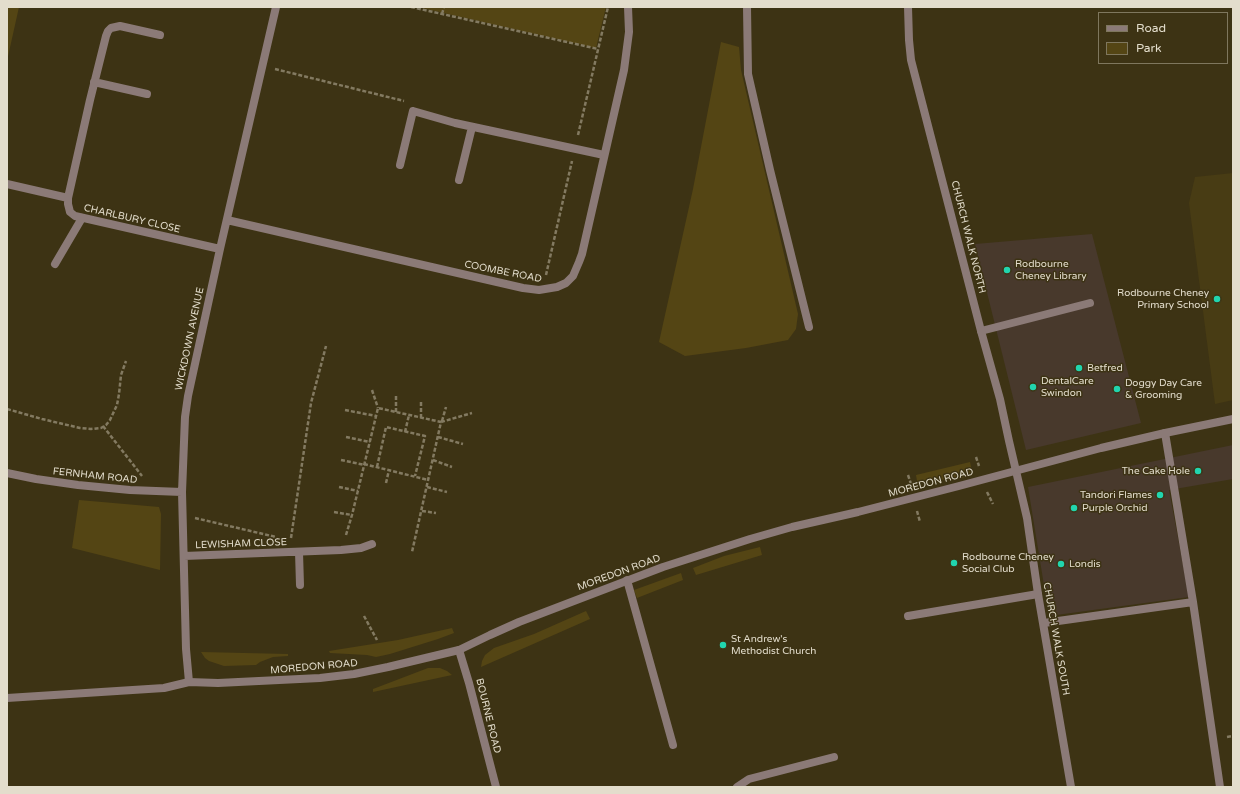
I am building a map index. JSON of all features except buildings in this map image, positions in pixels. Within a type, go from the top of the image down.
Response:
[{"type":"street","name":"WICKDOWN AVENUE","points":[[189,682],[186,649],[182,492],[185,417],[220,249],[276,7]]},
{"type":"street","name":"COOMBE ROAD","points":[[227,220],[523,288],[539,290],[549,289],[566,283],[573,276],[580,262],[624,70],[629,32],[628,7]]},
{"type":"street","points":[[747,7],[748,74],[809,328]]},
{"type":"street","name":"CHURCH WALK NORTH","points":[[908,7],[911,60],[1000,399],[1016,471]]},
{"type":"street","points":[[7,184],[68,198],[94,82],[108,31],[111,28],[120,26],[160,35]]},
{"type":"street","points":[[94,82],[147,94]]},
{"type":"street","points":[[400,165],[413,111],[472,127],[604,155]]},
{"type":"street","points":[[459,180],[472,127]]},
{"type":"street","name":"CHARLBURY CLOSE","points":[[68,198],[70,212],[75,216],[220,249]]},
{"type":"street","points":[[55,264],[82,218]]},
{"type":"street","points":[[981,331],[1090,303]]},
{"type":"street","name":"MOREDON ROAD","points":[[7,698],[164,688],[189,682],[218,683],[290,680],[354,674],[459,650],[520,622],[627,580],[706,552],[792,527],[872,509],[1101,448],[1233,419]]},
{"type":"street","points":[[1165,433],[1193,602],[1220,787]]},
{"type":"street","name":"CHURCH WALK SOUTH","points":[[1016,471],[1027,518],[1038,594],[1071,787]]},
{"type":"street","name":"FERNHAM ROAD","points":[[7,473],[78,485],[130,490],[182,492]]},
{"type":"street","name":"LEWISHAM CLOSE","points":[[184,556],[341,550],[361,548],[372,544]]},
{"type":"street","name":"LEWISHAM CLOSE","points":[[299,552],[300,585]]},
{"type":"street","points":[[627,580],[673,745]]},
{"type":"street","points":[[908,616],[1038,594]]},
{"type":"street","points":[[1044,623],[1193,602]]},
{"type":"street","name":"BOURNE ROAD","points":[[459,650],[496,787]]},
{"type":"street","points":[[737,787],[749,779],[834,756]]},
{"type":"path","points":[[411,7],[598,49]]},
{"type":"path","points":[[442,14],[444,7]]},
{"type":"path","points":[[263,66],[410,102],[413,111]]},
{"type":"path","points":[[289,552],[311,403],[326,346]]},
{"type":"path","points":[[7,409],[80,428],[96,429],[103,426],[110,420],[117,405],[121,375],[126,361]]},
{"type":"path","points":[[341,550],[352,515],[378,408],[372,390]]},
{"type":"path","points":[[396,396],[396,412]]},
{"type":"path","points":[[421,402],[421,418]]},
{"type":"path","points":[[412,552],[446,407]]},
{"type":"path","points":[[378,408],[442,422],[472,413]]},
{"type":"path","points":[[345,410],[376,416]]},
{"type":"path","points":[[405,432],[409,415]]},
{"type":"path","points":[[103,426],[125,456],[154,491]]},
{"type":"path","points":[[377,467],[386,427],[425,436],[415,476]]},
{"type":"path","points":[[346,437],[370,442]]},
{"type":"path","points":[[438,437],[463,444]]},
{"type":"path","points":[[341,460],[364,464],[428,480]]},
{"type":"path","points":[[433,460],[452,467]]},
{"type":"path","points":[[386,483],[389,470]]},
{"type":"path","points":[[339,487],[358,491]]},
{"type":"path","points":[[427,487],[447,492]]},
{"type":"path","points":[[422,511],[436,513]]},
{"type":"path","points":[[334,512],[352,515]]},
{"type":"path","points":[[183,515],[291,540]]},
{"type":"path","points":[[364,616],[377,640]]},
{"type":"shaded area","name":"Rodbourne Cheney Primary School","points":[[1233,173],[1233,400],[1215,404],[1189,203],[1195,177]]},
{"type":"shaded area","points":[[1092,234],[1141,423],[1026,450],[975,244]]},
{"type":"shaded area","points":[[1233,445],[1233,479],[1169,490],[1189,597],[1049,616],[1028,487]]},
{"type":"green space","points":[[7,7],[19,7],[7,61]]},
{"type":"green space","points":[[418,7],[606,7],[596,48]]},
{"type":"green space","points":[[721,42],[739,47],[741,70],[798,314],[796,329],[788,340],[746,348],[685,356],[659,342],[693,189]]},
{"type":"green space","points":[[970,462],[973,475],[958,479],[917,481],[916,475]]},
{"type":"green space","points":[[79,500],[159,507],[161,514],[160,570],[72,548]]},
{"type":"green space","points":[[760,547],[762,555],[696,575],[693,568],[724,556]]},
{"type":"green space","points":[[681,573],[683,580],[637,598],[634,590]]},
{"type":"green space","points":[[586,611],[590,619],[481,667],[485,655],[494,648],[534,634]]},
{"type":"green space","points":[[452,628],[454,633],[390,654],[376,657],[367,655],[330,653],[329,651],[398,640]]},
{"type":"green space","points":[[201,652],[288,654],[288,656],[273,657],[256,665],[224,666],[209,661]]},
{"type":"green space","points":[[428,668],[440,668],[452,675],[373,692],[373,689]]},
{"type":"place","name":"Rodbourne Cheney Library","points":[[1007,270]]},
{"type":"place","name":"Rodbourne Cheney Primary School","points":[[1217,299]]},
{"type":"place","name":"Betfred","points":[[1079,368]]},
{"type":"place","name":"DentalCare Swindon","points":[[1033,387]]},
{"type":"place","name":"Doggy Day Care & Grooming","points":[[1117,389]]},
{"type":"place","name":"The Cake Hole","points":[[1198,471]]},
{"type":"place","name":"Tandori Flames","points":[[1160,495]]},
{"type":"place","name":"Purple Orchid","points":[[1074,508]]},
{"type":"place","name":"Rodbourne Cheney Social Club","points":[[954,563]]},
{"type":"place","name":"Londis","points":[[1061,564]]},
{"type":"place","name":"St Andrew's Methodist Church","points":[[723,645]]}]
